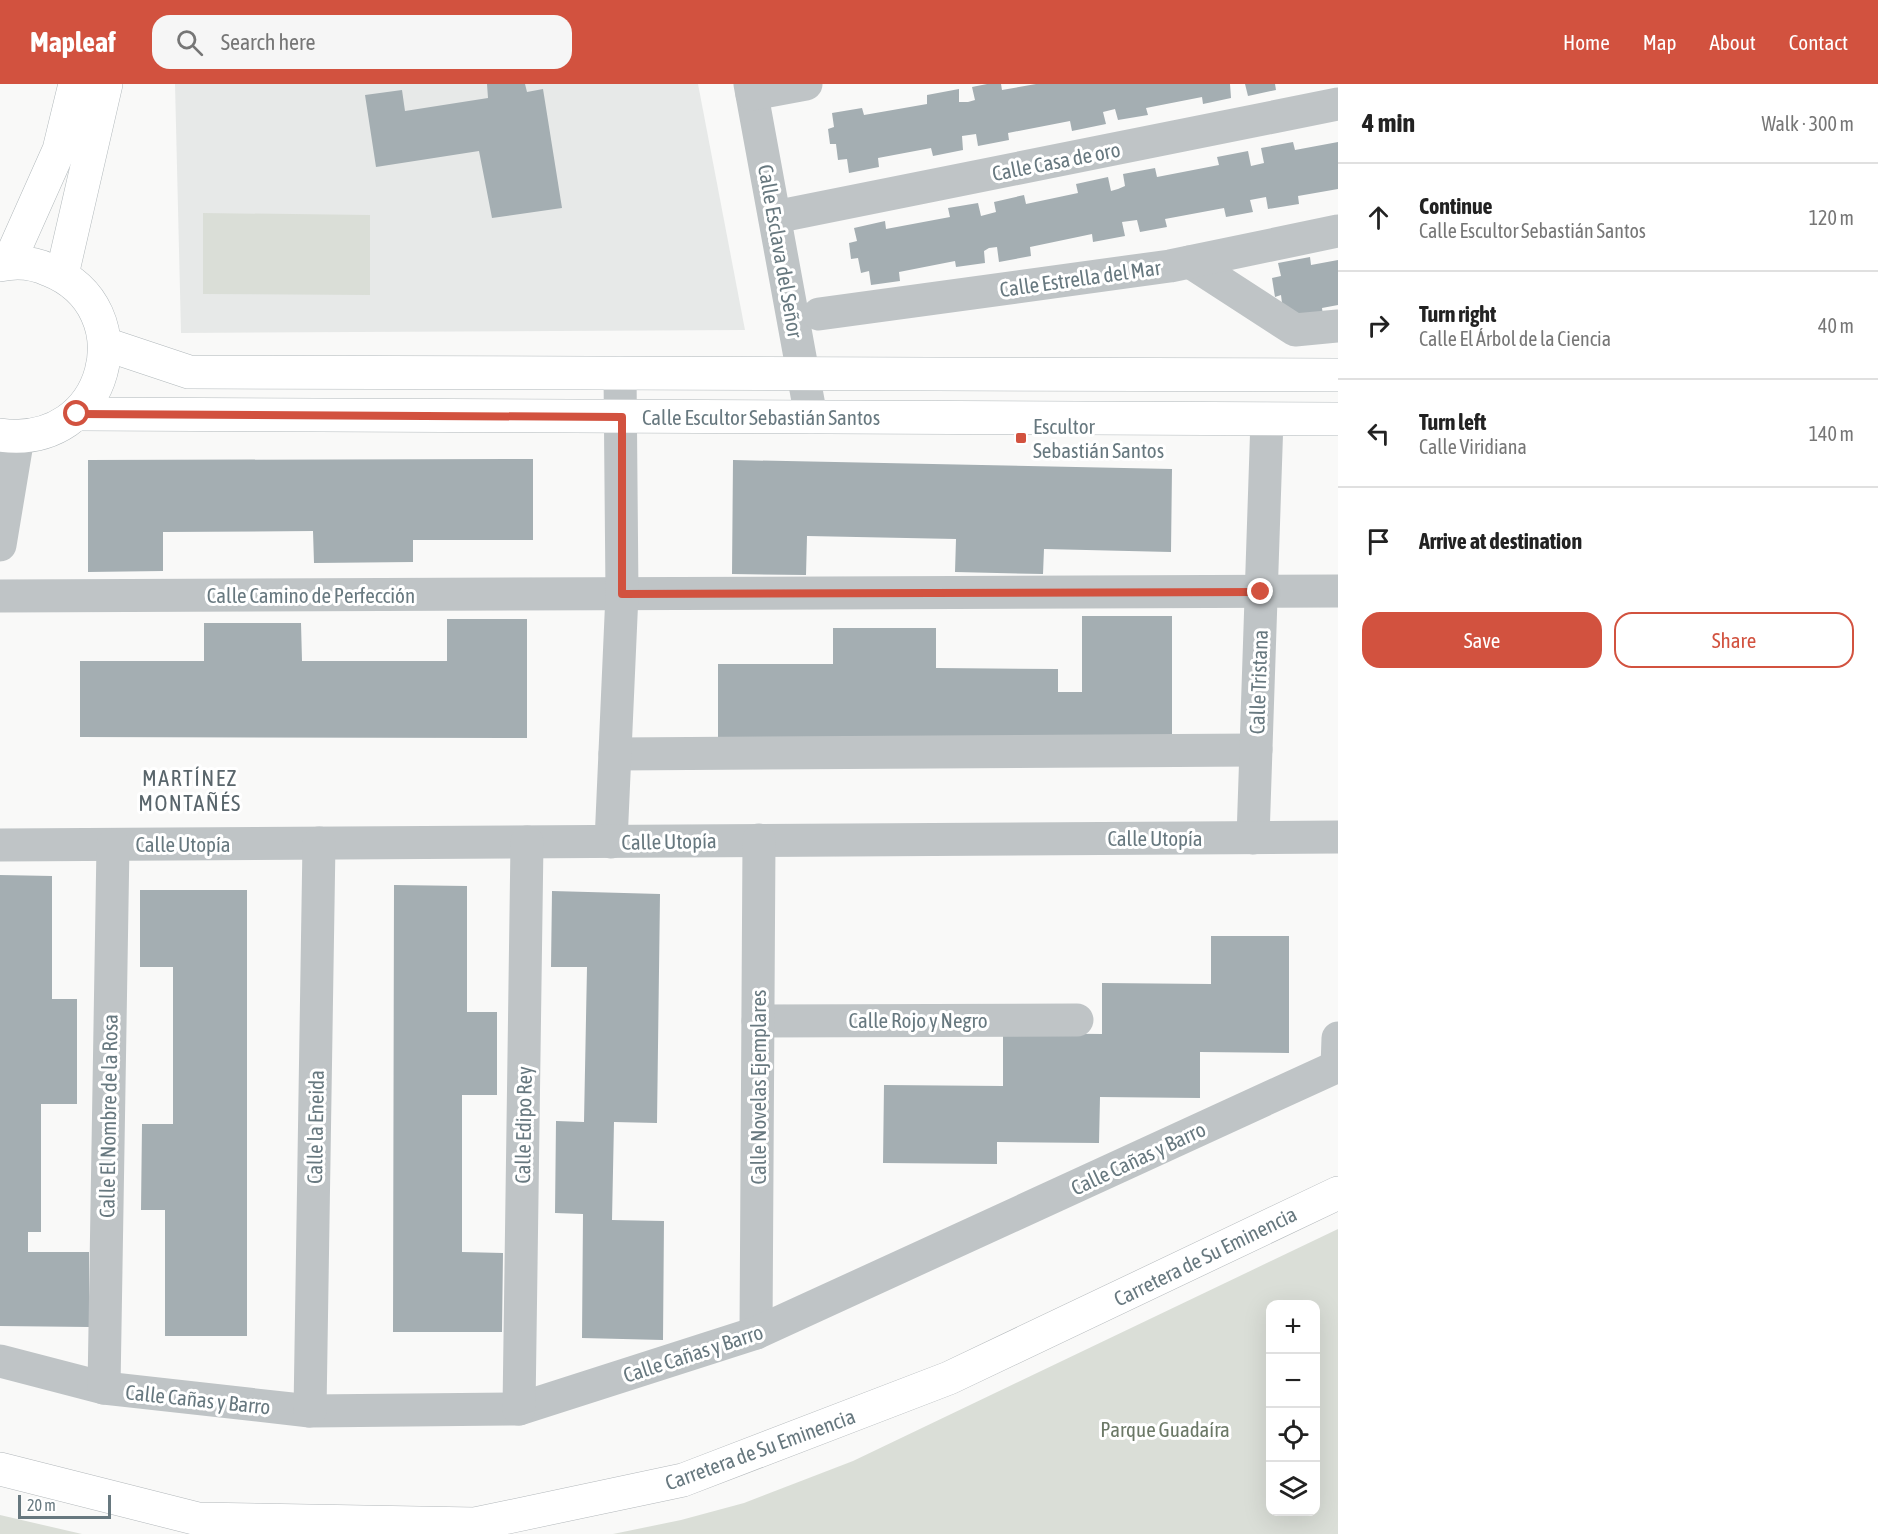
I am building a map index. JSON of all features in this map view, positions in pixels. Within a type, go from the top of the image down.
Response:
[{"type":"street","points":[[0,545],[9,436],[39,435],[77,414],[93,394],[102,370],[105,344],[98,317],[84,293],[62,275],[37,264],[5,263],[59,150],[75,84]]},
{"type":"street","points":[[62,275],[106,84]]},
{"type":"street","points":[[751,89],[806,84]]},
{"type":"street","name":"Calle Esclava del Señor","points":[[751,89],[811,417]]},
{"type":"street","name":"Calle Casa de oro","points":[[775,217],[1338,104]]},
{"type":"street","name":"Calle Estrella del Mar","points":[[819,314],[1190,262],[1338,231]]},
{"type":"street","points":[[1190,262],[1295,330],[1338,326]]},
{"type":"street","name":"Calle Escultor Sebastián Santos","points":[[105,344],[189,372],[1338,375]]},
{"type":"street","points":[[611,842],[622,594],[620,373]]},
{"type":"street","name":"Calle Escultor Sebastián Santos","points":[[77,414],[1338,419]]},
{"type":"street","name":"Calle Tristana","points":[[1253,838],[1267,419]]},
{"type":"street","name":"Calle Camino de Perfección","points":[[0,596],[1338,591]]},
{"type":"street","points":[[615,754],[1256,750]]},
{"type":"street","name":"Calle Utopía","points":[[0,845],[1338,837]]},
{"type":"street","name":"Calle Novelas Ejemplares","points":[[756,1334],[759,840]]},
{"type":"street","name":"Calle Edipo Rey","points":[[519,1409],[528,842]]},
{"type":"street","name":"Calle la Eneida","points":[[310,1411],[319,843]]},
{"type":"street","name":"Calle El Nombre de la Rosa","points":[[104,1388],[113,845]]},
{"type":"street","name":"Calle Rojo y Negro","points":[[758,1021],[1077,1020]]},
{"type":"street","name":"Calle Cañas y Barro","points":[[0,1361],[104,1388],[310,1411],[519,1409],[756,1334],[1338,1057]]},
{"type":"street","name":"Carretera de Su Eminencia","points":[[0,1468],[198,1519],[474,1524],[486,1522],[683,1480],[949,1378],[1338,1192]]},
{"type":"shaded area","points":[[175,84],[698,84],[745,330],[181,333]]},
{"type":"green space","points":[[203,213],[370,215],[370,295],[203,294]]},
{"type":"green space","name":"Parque Guadaíra","points":[[1338,1229],[1338,1534],[613,1534],[681,1520],[744,1503],[853,1461]]},
{"type":"green space","points":[[0,1515],[82,1534],[0,1534]]},
{"type":"building","points":[[487,84],[525,84],[527,92],[543,89],[562,208],[492,218],[479,151],[376,167],[365,95],[402,90],[405,111],[488,98]]},
{"type":"building","points":[[1001,84],[1002,90],[1036,84],[1230,84],[1231,98],[1203,104],[1202,97],[1146,108],[1148,115],[1118,120],[1115,109],[1103,112],[1106,124],[1072,131],[1070,121],[1008,133],[1009,140],[978,146],[976,134],[962,136],[963,150],[933,156],[931,148],[878,158],[879,167],[849,173],[847,159],[838,160],[836,144],[830,144],[828,129],[834,127],[832,113],[862,108],[864,115],[927,104],[927,95],[959,89],[959,102],[968,102],[975,100],[972,87]]},
{"type":"building","points":[[1245,84],[1275,84],[1276,90],[1248,96]]},
{"type":"building","points":[[1293,142],[1295,150],[1338,142],[1338,189],[1298,196],[1299,204],[1268,209],[1266,197],[1250,200],[1253,212],[1226,217],[1224,208],[1165,219],[1167,227],[1140,232],[1137,220],[1122,222],[1125,236],[1093,242],[1092,234],[1030,247],[1031,256],[999,262],[997,247],[989,248],[984,251],[985,263],[956,267],[955,261],[899,272],[900,281],[871,285],[869,271],[861,273],[858,258],[851,259],[849,243],[857,241],[854,228],[885,221],[886,229],[950,217],[948,208],[978,203],[981,216],[996,212],[994,202],[1024,195],[1026,204],[1078,193],[1076,184],[1108,177],[1111,191],[1125,186],[1123,174],[1155,168],[1157,177],[1219,165],[1217,157],[1248,151],[1251,166],[1264,163],[1261,148]]},
{"type":"building","points":[[1310,257],[1311,265],[1338,260],[1338,305],[1322,308],[1323,316],[1294,321],[1283,311],[1281,295],[1275,297],[1272,278],[1281,276],[1278,263]]},
{"type":"building","points":[[533,459],[533,540],[413,540],[413,562],[314,563],[313,531],[163,532],[163,571],[88,572],[88,460]]},
{"type":"building","points":[[733,460],[1172,469],[1171,552],[1044,549],[1043,574],[955,572],[956,539],[807,536],[806,575],[732,574]]},
{"type":"building","points":[[1082,616],[1172,616],[1172,743],[718,742],[718,664],[833,664],[833,628],[936,628],[936,668],[1058,669],[1058,692],[1082,692]]},
{"type":"building","points":[[447,619],[527,619],[527,738],[80,737],[80,661],[204,661],[204,623],[301,623],[302,661],[447,661]]},
{"type":"building","points":[[0,875],[52,876],[52,999],[77,999],[77,1104],[41,1104],[41,1232],[28,1232],[28,1252],[89,1252],[89,1327],[0,1326]]},
{"type":"building","points":[[394,885],[467,886],[467,1012],[497,1012],[497,1095],[462,1095],[462,1252],[503,1253],[502,1332],[393,1332]]},
{"type":"building","points":[[140,890],[247,890],[247,1336],[165,1336],[165,1210],[141,1210],[142,1124],[173,1124],[173,967],[140,967]]},
{"type":"building","points":[[552,891],[660,894],[657,1123],[614,1122],[612,1220],[664,1221],[663,1340],[582,1338],[583,1214],[555,1213],[556,1121],[584,1122],[587,967],[551,967]]},
{"type":"building","points":[[1211,936],[1289,936],[1289,1053],[1200,1052],[1200,1098],[1100,1097],[1099,1143],[997,1142],[997,1164],[883,1163],[884,1085],[1003,1086],[1003,1033],[1102,1034],[1102,983],[1211,984]]},
{"type":"place","name":"Escultor Sebastián Santos","points":[[1021,438]]},
{"type":"district","name":"MARTÍNEZ MONTAÑÉS","points":[[190,790]]},
{"type":"route","points":[[77,414],[622,417],[622,594],[1261,592]]}]
